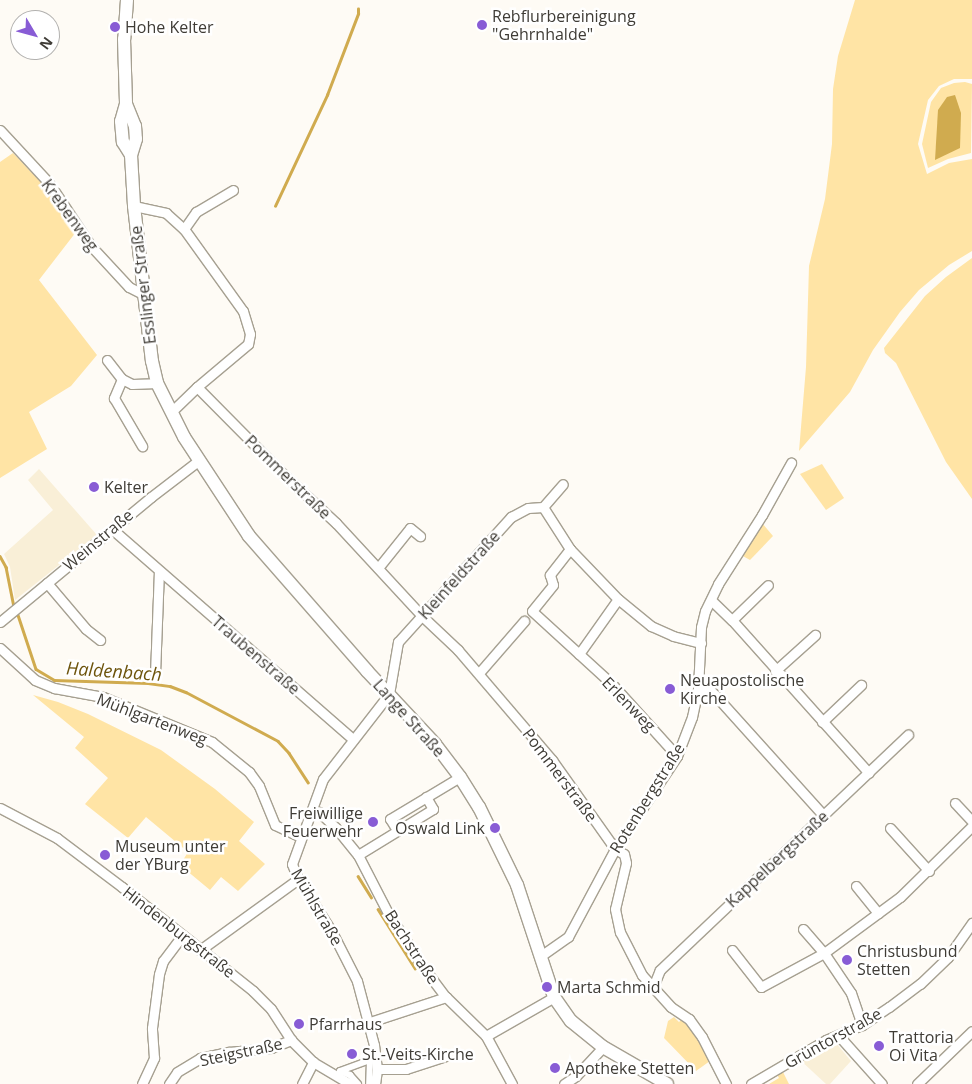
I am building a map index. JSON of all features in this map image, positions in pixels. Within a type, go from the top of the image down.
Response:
[{"type":"main road","name":"Esslinger Straße","points":[[127,0],[124,46],[126,102],[121,121],[123,142],[131,155],[143,294],[156,383],[171,412]]},
{"type":"main road","name":"Lange Straße","points":[[171,412],[198,461],[249,536],[435,744],[460,777],[479,807],[517,885],[542,955],[554,997],[571,1022],[603,1048],[667,1084]]},
{"type":"street","name":"Krebenweg","points":[[0,130],[49,183],[90,246],[129,287],[143,294]]},
{"type":"street","points":[[184,230],[196,212],[233,190]]},
{"type":"street","points":[[134,206],[166,213],[184,230],[243,311],[250,334],[248,344],[197,386],[171,412]]},
{"type":"street","points":[[107,360],[122,379],[132,384],[156,383]]},
{"type":"street","points":[[122,379],[114,398],[142,446]]},
{"type":"street","name":"Pommerstraße","points":[[197,386],[279,470],[336,523],[422,616],[479,673],[552,760],[615,850],[624,854],[626,862],[614,910],[620,932],[642,974],[671,1007],[689,1019],[702,1037],[726,1084]]},
{"type":"street","name":"Weinstraße","points":[[0,622],[198,461]]},
{"type":"street","name":"Rotenbergstraße","points":[[542,955],[568,937],[615,850],[677,756],[692,717],[698,688],[705,611],[718,584],[762,515],[790,463]]},
{"type":"street","points":[[563,484],[543,507],[570,549],[618,599],[651,626],[674,636],[701,643]]},
{"type":"street","name":"Kleinfeldstraße","points":[[389,694],[398,642],[512,517],[528,508],[543,507]]},
{"type":"street","points":[[378,568],[410,528],[420,536]]},
{"type":"street","name":"Traubenstraße","points":[[112,530],[352,739]]},
{"type":"street","name":"Erlenweg","points":[[570,549],[550,575],[553,585],[532,611],[612,684],[677,756]]},
{"type":"street","points":[[155,674],[159,572]]},
{"type":"street","points":[[47,583],[86,629],[100,640]]},
{"type":"street","points":[[732,620],[768,585]]},
{"type":"street","points":[[579,654],[618,599]]},
{"type":"street","points":[[711,600],[732,620],[775,671],[869,773]]},
{"type":"street","points":[[479,673],[524,621]]},
{"type":"street","points":[[775,671],[815,635]]},
{"type":"street","name":"Mühlgartenweg","points":[[0,648],[35,680],[54,688],[103,697],[212,742],[249,772],[259,786],[275,825],[301,836]]},
{"type":"street","points":[[822,722],[861,685]]},
{"type":"street","points":[[698,688],[710,690],[715,695],[824,816]]},
{"type":"street","name":"Mühlstraße","points":[[375,1084],[377,1069],[371,1022],[357,981],[332,932],[298,879],[292,864],[323,779],[352,739],[389,694]]},
{"type":"street","name":"Kappelbergstraße","points":[[653,988],[660,970],[908,735]]},
{"type":"street","points":[[397,830],[390,819],[460,777]]},
{"type":"street","points":[[358,855],[433,809],[426,797]]},
{"type":"street","points":[[955,803],[972,821]]},
{"type":"street","name":"Hindenburgstraße","points":[[0,808],[57,838],[254,991],[271,1009],[291,1040],[313,1062],[350,1084]]},
{"type":"street","name":"Bachstraße","points":[[312,810],[319,812],[336,828],[358,855],[388,913],[423,966],[446,997],[486,1036],[512,1084]]},
{"type":"street","points":[[732,950],[761,987],[824,953],[900,897],[972,826]]},
{"type":"street","points":[[890,828],[928,871]]},
{"type":"street","points":[[200,950],[298,879]]},
{"type":"street","points":[[856,886],[878,913]]},
{"type":"street","name":"Grüntorstraße","points":[[751,1084],[826,1040],[862,1025],[920,984],[948,957],[972,922]]},
{"type":"street","points":[[804,929],[824,953],[851,993],[862,1025]]},
{"type":"street","points":[[142,1084],[154,1058],[152,1028],[159,974],[163,961],[182,936]]},
{"type":"street","points":[[371,1022],[446,997]]},
{"type":"street","points":[[486,1036],[554,997]]},
{"type":"street","points":[[917,1084],[972,1031]]},
{"type":"street","points":[[839,1036],[882,1084]]},
{"type":"street","name":"Steigstraße","points":[[169,1084],[176,1072],[200,1058],[230,1052],[271,1048],[291,1040]]},
{"type":"street","points":[[564,1084],[576,1076],[603,1048]]},
{"type":"street","points":[[377,1069],[406,1069],[446,1056]]},
{"type":"street","points":[[358,1084],[350,1075],[340,1070],[370,1060],[369,1084]]},
{"type":"street","points":[[302,1084],[313,1062]]},
{"type":"shaded area","points":[[855,0],[972,0],[972,79],[954,79],[939,86],[928,100],[918,144],[927,174],[949,163],[972,159],[972,251],[949,265],[919,290],[900,312],[873,350],[850,392],[799,451],[806,367],[809,266],[825,199],[832,144],[833,89],[838,56]]},
{"type":"shaded area","points":[[965,82],[972,84],[971,153],[948,159],[928,168],[922,144],[931,102],[941,88],[954,83]]},
{"type":"shaded area","points":[[955,95],[961,113],[960,148],[935,160],[938,110],[947,97]]},
{"type":"shaded area","points":[[13,153],[52,194],[76,232],[39,280],[97,355],[71,386],[29,412],[47,449],[0,478],[0,162]]},
{"type":"shaded area","points":[[972,258],[972,499],[946,462],[896,363],[885,353],[884,348],[925,296],[946,277]]},
{"type":"shaded area","points":[[822,464],[844,498],[826,510],[800,474]]},
{"type":"shaded area","points":[[39,469],[97,535],[15,600],[10,567],[4,554],[53,510],[28,480]]},
{"type":"shaded area","points":[[762,523],[773,536],[750,560],[741,555]]},
{"type":"shaded area","points":[[33,695],[58,702],[88,714],[161,750],[215,789],[254,822],[239,841],[265,864],[238,891],[221,877],[210,890],[180,865],[188,852],[146,817],[128,838],[85,804],[108,778],[75,748],[84,737]]},
{"type":"shaded area","points":[[674,1017],[679,1022],[682,1019],[692,1029],[710,1061],[696,1071],[664,1038],[668,1021]]},
{"type":"shaded area","points":[[827,1041],[836,1043],[851,1061],[830,1084],[826,1084],[799,1059]]},
{"type":"shaded area","points":[[782,1070],[789,1084],[769,1084],[779,1078],[776,1073]]},
{"type":"waterway","points":[[275,206],[327,95],[358,14],[358,9]]},
{"type":"waterway","name":"Haldenbach","points":[[0,556],[6,567],[14,607]]},
{"type":"waterway","name":"Haldenbach","points":[[17,612],[36,669],[54,680],[148,683],[170,686],[186,692],[278,741],[289,753],[308,782]]},
{"type":"waterway","name":"Haldenbach","points":[[358,876],[371,897]]},
{"type":"waterway","name":"Haldenbach","points":[[378,909],[415,968]]},
{"type":"place","name":"Rebflurbereinigung \"Gehrnhalde\"","points":[[482,25]]},
{"type":"place","name":"Hohe Kelter","points":[[115,27]]},
{"type":"place","name":"Kelter","points":[[94,487]]},
{"type":"place","name":"Neuapostolische Kirche","points":[[670,689]]},
{"type":"place","name":"Freiwillige Feuerwehr","points":[[373,822]]},
{"type":"place","name":"Oswald Link","points":[[495,828]]},
{"type":"place","name":"Museum unter der YBurg","points":[[105,855]]},
{"type":"place","name":"Christusbund Stetten","points":[[847,960]]},
{"type":"place","name":"Marta Schmid","points":[[547,987]]},
{"type":"place","name":"Pfarrhaus","points":[[299,1024]]},
{"type":"place","name":"Trattoria Oi Vita","points":[[879,1046]]},
{"type":"place","name":"St.-Veits-Kirche","points":[[352,1054]]},
{"type":"place","name":"Apotheke Stetten","points":[[555,1068]]}]
